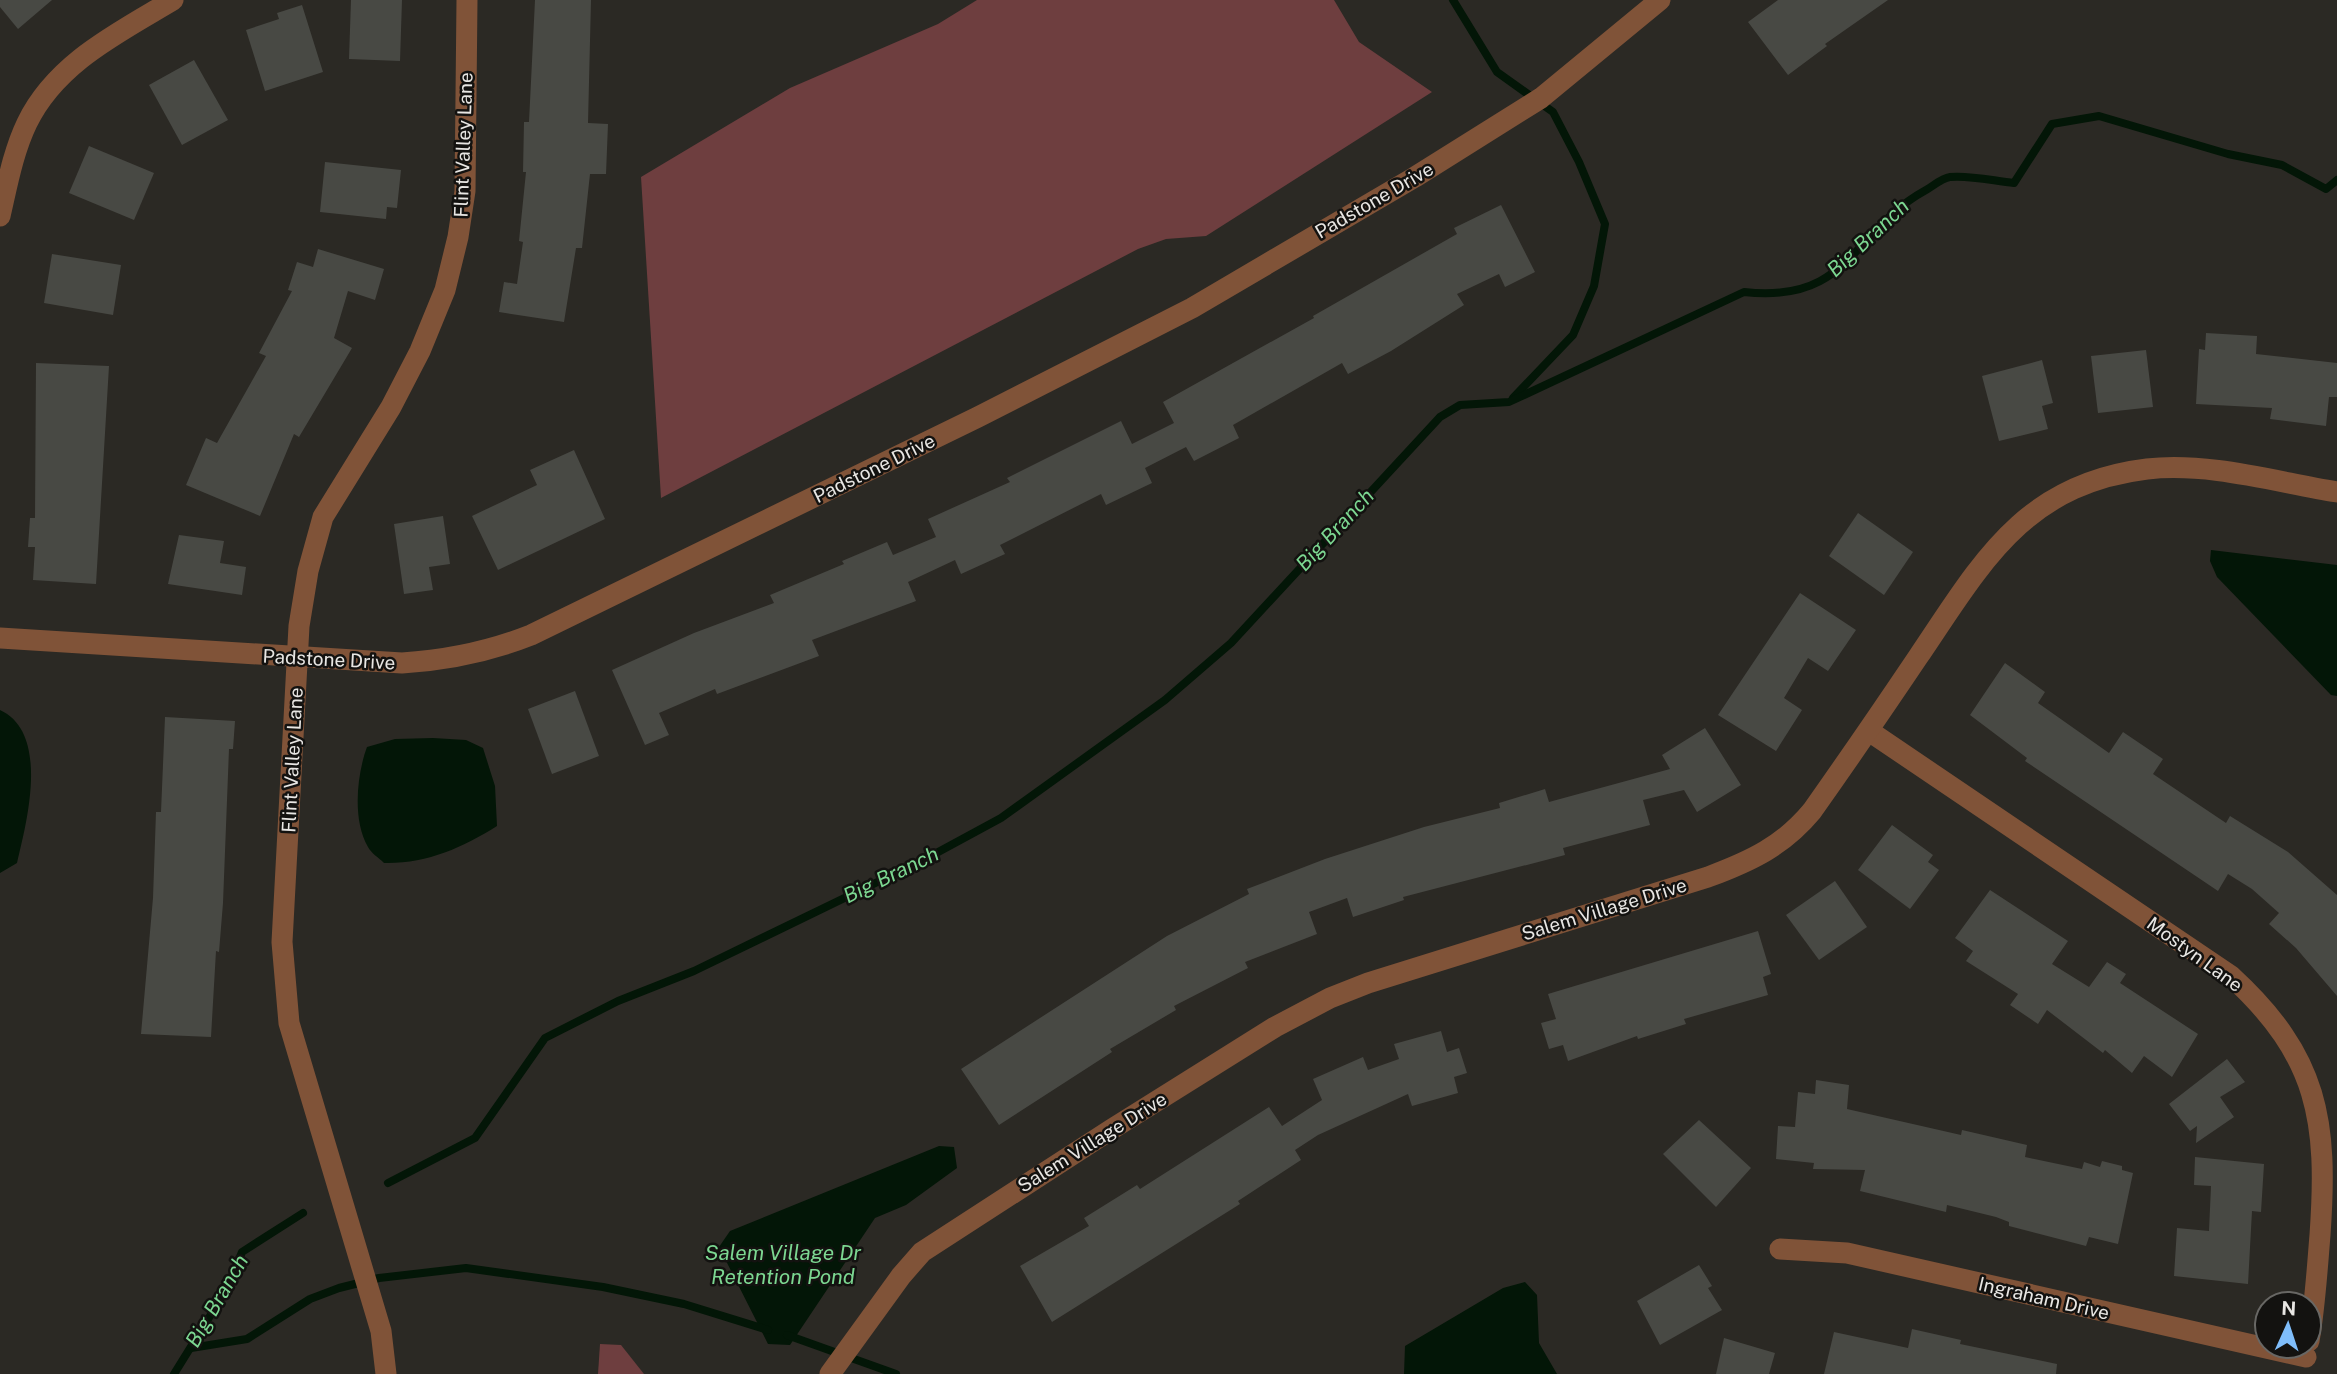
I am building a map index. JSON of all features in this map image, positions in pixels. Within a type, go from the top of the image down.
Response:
[{"type":"street","points":[[0,216],[15,154],[26,124],[42,98],[68,68],[88,53],[173,0]]},
{"type":"street","name":"Flint Valley Lane","points":[[386,1374],[382,1331],[289,1023],[283,986],[282,942],[298,658],[308,571],[323,517],[391,407],[420,351],[452,263],[465,191],[467,0]]},
{"type":"street","name":"Padstone Drive","points":[[0,638],[298,658],[438,661],[468,656],[531,635],[978,417],[1192,307],[1415,177],[1541,98],[1660,0]]},
{"type":"street","name":"Salem Village Drive","points":[[830,1374],[901,1276],[922,1252],[1275,1027],[1368,983],[1755,860],[1795,831],[1869,731],[1985,558],[2021,522],[2064,493],[2115,475],[2149,469],[2210,471],[2337,492]]},
{"type":"street","name":"Mostyn Lane","points":[[1869,731],[2231,976],[2275,1021],[2302,1065],[2313,1094],[2323,1147],[2321,1212],[2313,1290]]},
{"type":"street","name":"Ingraham Drive","points":[[1780,1249],[1847,1253],[2253,1342]]},
{"type":"shaded area","points":[[977,0],[1334,0],[1359,42],[1432,92],[1206,236],[1166,239],[1138,249],[661,498],[641,177],[790,88],[938,24]]},
{"type":"shaded area","points":[[600,1344],[621,1345],[644,1374],[598,1374]]},
{"type":"water","points":[[2211,550],[2337,565],[2337,696],[2331,695],[2217,577],[2210,561]]},
{"type":"water","points":[[0,710],[15,721],[25,738],[30,757],[31,779],[26,825],[17,863],[0,873]]},
{"type":"water","points":[[395,739],[466,740],[483,748],[495,786],[497,826],[429,858],[384,863],[369,849],[363,836],[358,811],[359,783],[367,747]]},
{"type":"water","name":"Salem Village Dr Retention Pond","points":[[939,1146],[954,1147],[957,1168],[906,1205],[875,1218],[790,1345],[768,1344],[719,1247],[730,1231]]},
{"type":"water","points":[[1525,1282],[1537,1295],[1539,1343],[1557,1374],[1404,1374],[1405,1346],[1503,1288]]},
{"type":"building","points":[[0,0],[52,0],[18,29],[0,7]]},
{"type":"building","points":[[351,0],[402,0],[400,61],[349,59]]},
{"type":"building","points":[[535,0],[591,0],[588,123],[608,124],[606,174],[590,174],[582,248],[576,248],[564,322],[499,312],[504,282],[517,284],[523,242],[519,241],[526,172],[523,172],[524,122],[529,122]]},
{"type":"building","points":[[1778,0],[1888,0],[1825,44],[1827,46],[1788,75],[1748,22]]},
{"type":"building","points":[[302,5],[323,72],[265,91],[246,30],[279,19],[277,13]]},
{"type":"building","points":[[194,60],[228,120],[182,145],[149,85]]},
{"type":"building","points":[[89,146],[154,173],[134,220],[69,193]]},
{"type":"building","points":[[325,162],[401,170],[397,208],[387,207],[386,219],[320,212]]},
{"type":"building","points":[[1501,205],[1535,272],[1505,287],[1499,274],[1457,294],[1464,305],[1391,351],[1348,374],[1342,363],[1233,425],[1239,438],[1194,461],[1186,447],[1145,468],[1152,483],[1106,505],[1101,494],[1000,545],[1005,554],[961,574],[955,560],[908,582],[916,601],[812,640],[819,656],[717,694],[715,689],[659,713],[669,735],[645,745],[612,670],[694,633],[774,603],[770,595],[844,564],[842,561],[887,542],[893,555],[936,537],[928,519],[1010,482],[1007,478],[1121,421],[1132,444],[1174,423],[1163,402],[1457,234],[1454,228]]},
{"type":"building","points":[[318,249],[384,269],[375,300],[348,291],[334,338],[352,348],[299,437],[294,434],[260,516],[186,485],[206,438],[217,443],[266,356],[259,353],[292,291],[288,290],[297,262],[313,267]]},
{"type":"building","points":[[52,254],[121,265],[113,315],[44,303]]},
{"type":"building","points":[[2206,333],[2257,336],[2256,354],[2337,363],[2337,397],[2329,397],[2326,426],[2270,419],[2272,408],[2196,404],[2199,349],[2205,350]]},
{"type":"building","points":[[2146,350],[2153,407],[2098,413],[2091,356]]},
{"type":"building","points":[[2042,360],[2053,403],[2042,406],[2048,429],[1999,441],[1982,376]]},
{"type":"building","points":[[36,363],[109,366],[96,584],[33,580],[35,547],[28,547],[30,518],[35,518]]},
{"type":"building","points":[[574,450],[605,519],[498,570],[472,516],[537,485],[530,470]]},
{"type":"building","points":[[1858,513],[1913,552],[1884,595],[1829,556]]},
{"type":"building","points":[[443,516],[450,564],[429,567],[433,590],[404,594],[394,524]]},
{"type":"building","points":[[179,535],[224,541],[220,563],[246,567],[242,595],[168,584]]},
{"type":"building","points":[[1800,593],[1856,630],[1828,671],[1808,658],[1784,698],[1802,710],[1776,751],[1718,715]]},
{"type":"building","points":[[2005,663],[2045,692],[2038,703],[2109,753],[2123,732],[2163,759],[2153,774],[2226,823],[2230,816],[2288,852],[2337,895],[2337,996],[2296,948],[2269,924],[2279,913],[2252,889],[2228,874],[2218,891],[2025,761],[2027,758],[1970,715]]},
{"type":"building","points":[[575,691],[599,756],[552,774],[528,709]]},
{"type":"building","points":[[165,717],[235,721],[233,749],[229,749],[223,903],[219,952],[216,951],[211,1037],[141,1034],[153,898],[156,812],[161,812]]},
{"type":"building","points":[[1705,728],[1741,785],[1697,812],[1684,790],[1643,800],[1650,825],[1563,848],[1565,855],[1403,897],[1404,900],[1353,917],[1347,898],[1309,912],[1317,934],[1245,962],[1248,968],[1174,1006],[1176,1010],[1110,1049],[1112,1052],[999,1125],[961,1069],[1167,936],[1249,894],[1247,889],[1325,859],[1424,827],[1500,808],[1499,803],[1545,789],[1549,802],[1670,769],[1662,755]]},
{"type":"building","points":[[1892,825],[1933,855],[1928,862],[1939,870],[1910,909],[1858,870]]},
{"type":"building","points":[[1835,881],[1867,927],[1819,960],[1786,915]]},
{"type":"building","points":[[1990,890],[2068,941],[2052,964],[2089,987],[2107,962],[2126,974],[2120,983],[2198,1034],[2172,1077],[2144,1056],[2132,1073],[2105,1050],[2103,1053],[2047,1010],[2038,1024],[2010,1005],[2018,994],[1966,961],[1973,951],[1955,938]]},
{"type":"building","points":[[1758,931],[1771,974],[1763,977],[1768,995],[1684,1019],[1686,1024],[1638,1039],[1637,1036],[1568,1061],[1563,1045],[1549,1049],[1541,1023],[1556,1019],[1548,994]]},
{"type":"building","points":[[1441,1031],[1447,1052],[1459,1048],[1467,1073],[1454,1077],[1458,1093],[1412,1106],[1408,1094],[1318,1135],[1295,1150],[1301,1160],[1238,1201],[1240,1204],[1052,1322],[1020,1266],[1089,1226],[1084,1218],[1137,1185],[1140,1189],[1269,1107],[1282,1126],[1322,1100],[1313,1079],[1363,1057],[1368,1070],[1399,1059],[1394,1044]]},
{"type":"building","points":[[2227,1059],[2245,1082],[2220,1097],[2234,1117],[2196,1143],[2197,1126],[2190,1131],[2169,1104]]},
{"type":"building","points":[[1816,1080],[1849,1085],[1847,1109],[1961,1135],[1962,1130],[2027,1145],[2025,1157],[2082,1169],[2084,1162],[2100,1167],[2102,1161],[2122,1166],[2122,1170],[2133,1173],[2118,1244],[2089,1237],[2086,1246],[2009,1226],[2009,1222],[1996,1217],[1947,1205],[1946,1212],[1860,1191],[1865,1170],[1813,1169],[1814,1163],[1776,1159],[1778,1126],[1795,1127],[1798,1092],[1815,1094]]},
{"type":"building","points":[[1699,1120],[1751,1168],[1716,1207],[1663,1154]]},
{"type":"building","points":[[2195,1157],[2264,1164],[2261,1212],[2252,1211],[2248,1284],[2174,1276],[2177,1228],[2209,1231],[2211,1186],[2194,1185]]},
{"type":"building","points":[[1699,1265],[1712,1286],[1708,1288],[1722,1310],[1660,1345],[1637,1301]]},
{"type":"building","points":[[1912,1329],[1961,1340],[1960,1344],[2057,1364],[2056,1374],[1824,1374],[1834,1332],[1908,1348]]},
{"type":"building","points":[[1724,1338],[1775,1353],[1769,1374],[1716,1374]]},
{"type":"waterway","points":[[1453,0],[1497,72],[1553,112],[1579,162],[1605,224],[1594,286],[1573,335],[1513,398]]},
{"type":"waterway","name":"Big Branch","points":[[388,1183],[475,1138],[545,1038],[618,1001],[694,971],[929,857],[1001,818],[1165,700],[1231,643],[1440,417],[1460,405],[1509,402],[1744,292],[1779,293],[1807,287],[1829,276],[1901,207],[1944,179],[1966,177],[2014,183],[2052,124],[2099,116],[2228,154],[2282,165],[2326,189],[2337,180]]},
{"type":"waterway","name":"Big Branch","points":[[174,1374],[228,1287],[242,1252],[303,1213]]},
{"type":"waterway","points":[[191,1348],[247,1339],[310,1299],[339,1288],[379,1278],[466,1268],[603,1287],[684,1304],[768,1330]]},
{"type":"waterway","points":[[787,1335],[896,1374]]}]
